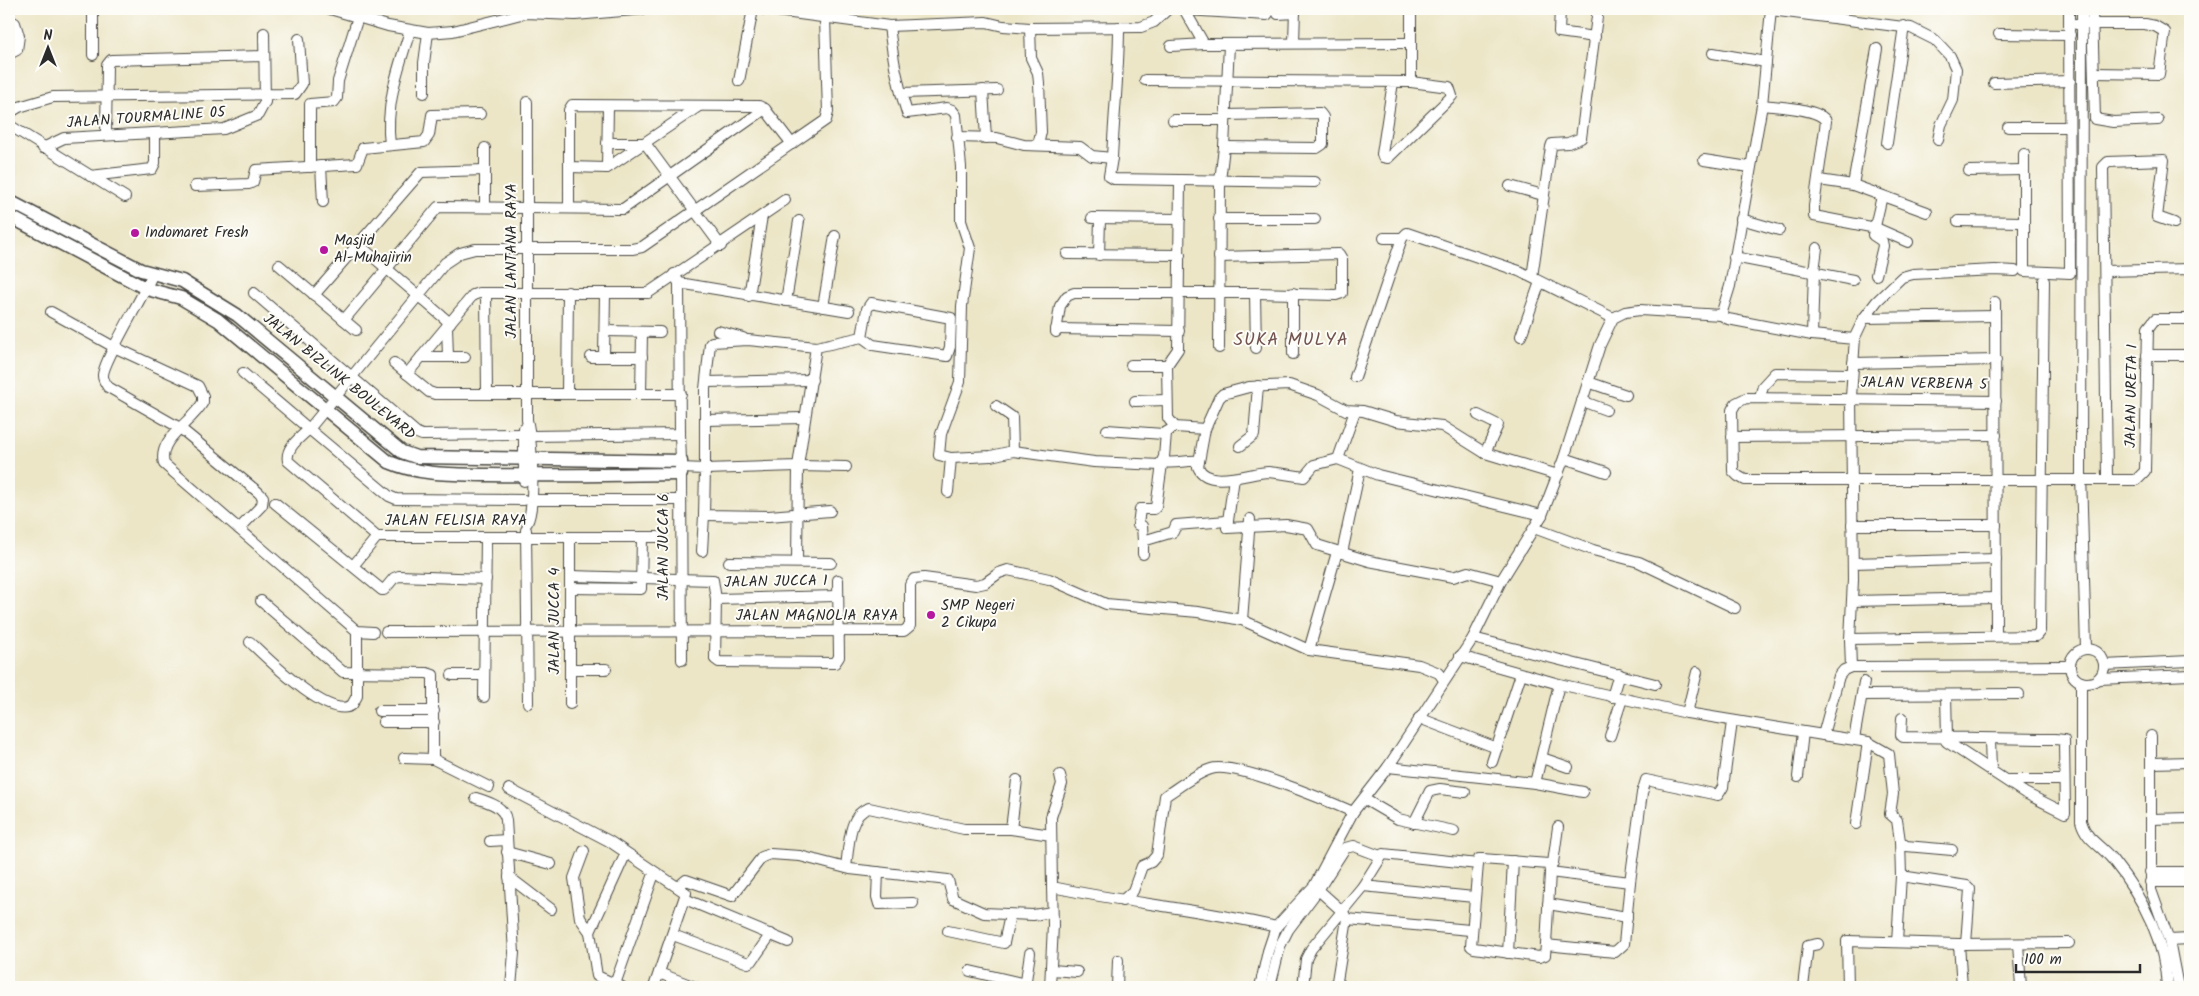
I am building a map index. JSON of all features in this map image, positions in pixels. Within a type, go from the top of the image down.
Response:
[{"type":"street","points":[[93,9],[93,55]]},
{"type":"street","points":[[330,9],[410,31],[428,32],[453,31],[525,11],[552,16],[646,9]]},
{"type":"street","points":[[739,81],[753,9]]},
{"type":"street","points":[[762,9],[890,26],[986,22],[1003,26],[1030,28],[1141,27],[1154,22],[1168,9]]},
{"type":"street","points":[[1185,9],[1267,16],[1274,11],[1295,11],[1294,44]]},
{"type":"street","points":[[1185,9],[1204,44]]},
{"type":"street","points":[[1411,9],[1411,82]]},
{"type":"street","points":[[1560,9],[1559,32],[1595,37]]},
{"type":"street","points":[[1521,336],[1536,279],[1544,195],[1552,144],[1568,143],[1581,138],[1598,9]]},
{"type":"street","points":[[1721,315],[1730,286],[1749,167],[1762,105],[1771,9],[1904,26],[1918,30],[1935,40],[1950,56],[1956,69],[1953,100],[1941,125],[1938,140]]},
{"type":"street","points":[[2024,154],[2022,170],[2024,271],[2070,273],[2069,9]]},
{"type":"street","points":[[2082,9],[2088,27],[2094,73],[2096,120],[2158,120]]},
{"type":"street","points":[[2086,649],[2081,479],[2088,27],[2092,9]]},
{"type":"street","points":[[310,166],[310,104],[334,102],[337,98],[338,81],[358,17]]},
{"type":"street","points":[[309,429],[445,263],[460,253],[476,249],[632,249],[642,247],[826,120],[825,18]]},
{"type":"street","points":[[9,20],[17,26],[19,42],[17,50],[9,54]]},
{"type":"street","points":[[2070,24],[2150,31],[2158,27],[2165,32],[2159,74],[2094,73]]},
{"type":"street","points":[[890,26],[896,82],[902,93],[906,113],[947,108],[956,115],[961,167],[961,221],[970,248],[962,306],[960,382],[941,434],[940,456],[952,458],[991,456],[1013,451],[1094,462],[1177,464],[1185,460],[1199,461]]},
{"type":"street","points":[[1887,142],[1904,26]]},
{"type":"street","points":[[1119,27],[1118,82],[1114,102],[1112,158],[1109,176],[1111,178],[1180,181],[1314,182]]},
{"type":"street","points":[[1030,28],[1031,58],[1038,73],[1039,82],[1041,132],[1038,145]]},
{"type":"street","points":[[390,145],[388,129],[391,94],[410,31]]},
{"type":"street","points":[[424,93],[424,63],[428,32]]},
{"type":"street","points":[[264,33],[265,95]]},
{"type":"street","points":[[1999,34],[2070,35]]},
{"type":"street","points":[[9,113],[19,107],[53,97],[295,94],[300,89],[299,39]]},
{"type":"street","points":[[1171,46],[1204,44],[1411,44]]},
{"type":"street","points":[[1218,348],[1220,181],[1224,147],[1229,45]]},
{"type":"street","points":[[1853,185],[1877,48]]},
{"type":"street","points":[[1713,53],[1766,62]]},
{"type":"street","points":[[106,134],[107,64],[111,60],[130,58],[264,56]]},
{"type":"street","points":[[1145,80],[1411,82],[1446,85],[1452,90],[1452,96],[1392,157],[1386,158],[1382,154],[1393,82]]},
{"type":"street","points":[[1994,83],[2070,81]]},
{"type":"street","points":[[983,90],[986,138]]},
{"type":"street","points":[[902,93],[997,90]]},
{"type":"street","name":"JALAN TOURMALINE 05","points":[[43,148],[64,138],[233,127],[261,112],[265,95]]},
{"type":"street","name":"JALAN LANTANA RAYA","points":[[527,102],[526,435],[530,516],[527,523],[526,536],[528,703]]},
{"type":"street","points":[[1762,105],[1811,112],[1824,118],[1826,130],[1814,216],[1876,228],[1908,242]]},
{"type":"street","points":[[569,207],[570,106],[760,106],[765,109],[792,144]]},
{"type":"street","points":[[607,168],[608,106]]},
{"type":"street","points":[[569,167],[607,168],[700,106]]},
{"type":"street","points":[[344,320],[438,207],[623,209],[668,175],[765,109]]},
{"type":"street","points":[[1173,120],[1320,113],[1323,117],[1323,144],[1317,148],[1224,147]]},
{"type":"street","points":[[195,186],[249,184],[253,182],[256,170],[357,164],[360,160],[362,148],[424,142],[429,135],[430,117],[432,115],[480,114]]},
{"type":"street","points":[[9,125],[43,148],[125,197]]},
{"type":"street","points":[[2008,127],[2069,127]]},
{"type":"street","points":[[90,176],[152,169],[155,163],[154,132]]},
{"type":"street","points":[[957,137],[1000,138],[1024,145],[1060,148],[1080,147],[1092,156],[1112,158]]},
{"type":"street","points":[[608,143],[645,142]]},
{"type":"street","points":[[645,142],[720,246]]},
{"type":"street","points":[[485,148],[485,207]]},
{"type":"street","points":[[1704,160],[1749,167]]},
{"type":"street","points":[[1996,435],[1732,437],[1732,464],[1738,476],[1745,480],[2107,478],[2103,167],[2108,162],[2164,160],[2157,217],[2174,223]]},
{"type":"street","points":[[321,166],[323,202]]},
{"type":"street","points":[[314,295],[421,172],[485,170]]},
{"type":"street","points":[[1969,171],[2022,170]]},
{"type":"street","points":[[1819,180],[1853,185],[1927,212]]},
{"type":"street","points":[[1143,554],[1142,526],[1138,525],[1140,509],[1156,507],[1169,429],[1166,400],[1167,365],[1177,353],[1179,331],[1180,181]]},
{"type":"street","points":[[1510,186],[1544,195]]},
{"type":"street","points":[[1876,275],[1883,246],[1882,241],[1873,235],[1882,196]]},
{"type":"street","points":[[407,374],[473,295],[527,292],[648,293],[677,279],[785,200]]},
{"type":"street","name":"JALAN BIZLINK BOULEVARD","points":[[9,201],[141,270],[182,281],[237,315],[402,452],[416,457],[527,458],[681,468]]},
{"type":"street","name":"JALAN BIZLINK BOULEVARD","points":[[9,216],[147,288],[181,298],[218,320],[324,410],[389,462],[407,470],[429,473],[527,475],[681,468]]},
{"type":"street","points":[[749,296],[762,216]]},
{"type":"street","points":[[1099,255],[1096,218],[1180,219]]},
{"type":"street","points":[[1219,219],[1315,219]]},
{"type":"street","points":[[1741,219],[1779,230]]},
{"type":"street","points":[[786,301],[798,221]]},
{"type":"street","points":[[1958,222],[2024,222]]},
{"type":"street","points":[[1355,377],[1402,238],[1407,233],[1414,233],[1536,279],[1613,318]]},
{"type":"street","points":[[823,307],[835,236]]},
{"type":"street","points":[[1384,238],[1402,238]]},
{"type":"street","points":[[358,244],[418,295],[448,324],[448,357]]},
{"type":"street","points":[[1812,335],[1814,271],[1817,248]]},
{"type":"street","points":[[1067,254],[1180,256]]},
{"type":"street","points":[[1179,331],[1056,331],[1060,306],[1070,294],[1218,292],[1341,294],[1340,255],[1218,257]]},
{"type":"street","points":[[1734,256],[1853,280]]},
{"type":"street","points":[[279,265],[356,330]]},
{"type":"street","points":[[2105,271],[2190,269]]},
{"type":"street","points":[[1851,667],[1850,639],[1853,563],[1850,397],[1854,339],[1864,318],[1877,301],[1902,277],[1913,274],[1986,270],[2015,271]]},
{"type":"street","points":[[153,273],[147,288],[114,347],[104,369],[103,377],[108,387],[180,428],[263,497],[262,505],[239,529]]},
{"type":"street","points":[[677,279],[749,296],[849,311]]},
{"type":"street","name":"JALAN JUCCA 6","points":[[677,279],[681,394],[680,579],[682,660]]},
{"type":"street","points":[[1850,639],[2036,636],[2040,631],[2044,281]]},
{"type":"street","points":[[567,394],[568,292]]},
{"type":"street","points":[[254,293],[350,377],[422,435],[680,434]]},
{"type":"street","points":[[486,293],[486,394]]},
{"type":"street","points":[[604,357],[605,293]]},
{"type":"street","points":[[1255,293],[1256,348]]},
{"type":"street","points":[[1292,293],[1293,354]]},
{"type":"street","points":[[1995,302],[1996,636]]},
{"type":"street","points":[[702,551],[706,382],[710,344],[712,342],[748,340],[816,347],[862,337],[873,345],[947,356],[953,323],[952,318],[944,315],[871,303],[867,309],[862,337]]},
{"type":"street","points":[[1260,987],[1268,951],[1276,927],[1316,888],[1353,812],[1388,767],[1473,638],[1501,582],[1542,515],[1564,458],[1600,345],[1613,318],[1626,312],[1640,310],[1721,315],[1728,319],[1812,335],[1854,339]]},
{"type":"street","points":[[51,312],[114,347],[198,386],[203,396],[202,402],[165,447],[162,457],[164,464],[357,631],[373,632]]},
{"type":"street","points":[[1864,318],[1995,316]]},
{"type":"street","name":"JALAN URETA I","points":[[2107,478],[2136,480],[2145,471],[2148,328],[2151,322],[2155,319],[2190,318]]},
{"type":"street","points":[[605,331],[660,332]]},
{"type":"street","points":[[718,331],[748,340]]},
{"type":"street","points":[[641,394],[642,332]]},
{"type":"street","points":[[797,562],[798,466],[816,347]]},
{"type":"street","points":[[2147,355],[2190,355]]},
{"type":"street","points":[[421,357],[465,357]]},
{"type":"street","points":[[591,357],[642,358]]},
{"type":"street","points":[[1853,363],[1996,360]]},
{"type":"street","points":[[394,363],[429,392],[435,394],[681,394]]},
{"type":"street","points":[[1132,365],[1167,365]]},
{"type":"street","points":[[242,373],[389,496],[396,499],[680,500]]},
{"type":"street","points":[[1760,397],[1763,386],[1775,373],[1852,374]]},
{"type":"street","points":[[706,382],[812,380]]},
{"type":"street","points":[[1588,382],[1626,395]]},
{"type":"street","points":[[1542,515],[1378,475],[1360,469],[1338,458],[1314,465],[1304,477],[1267,472],[1234,478],[1220,478],[1204,474],[1200,470],[1199,461],[1205,429],[1221,396],[1258,386],[1289,385],[1318,395],[1335,406],[1354,411],[1363,411],[1396,421],[1442,426],[1485,453],[1558,474]]},
{"type":"street","points":[[1240,446],[1254,435],[1258,386]]},
{"type":"street","name":"JALAN VERBENA 5","points":[[1732,437],[1732,410],[1736,403],[1746,398],[1850,397],[1996,400]]},
{"type":"street","points":[[1134,401],[1166,400]]},
{"type":"street","points":[[1582,400],[1606,410]]},
{"type":"street","points":[[996,406],[1012,417],[1013,451]]},
{"type":"street","points":[[1338,458],[1354,411]]},
{"type":"street","points":[[1478,415],[1498,425],[1485,453]]},
{"type":"street","points":[[705,420],[804,418]]},
{"type":"street","name":"JALAN FELISIA RAYA","points":[[309,429],[289,450],[288,461],[378,537],[658,537]]},
{"type":"street","points":[[1108,430],[1205,429]]},
{"type":"street","points":[[948,492],[952,458]]},
{"type":"street","points":[[1564,458],[1606,472]]},
{"type":"street","points":[[681,468],[846,467]]},
{"type":"street","points":[[1309,650],[1340,553],[1360,469]]},
{"type":"street","points":[[1234,478],[1232,504],[1227,527],[1229,529],[1250,523],[1286,525],[1307,529],[1315,544],[1340,553],[1370,561],[1453,577],[1468,572],[1501,582]]},
{"type":"street","points":[[276,503],[383,590],[399,576],[486,579]]},
{"type":"street","points":[[704,514],[797,514],[830,511]]},
{"type":"street","points":[[1143,541],[1173,532],[1176,525],[1228,521]]},
{"type":"street","points":[[1242,620],[1250,523]]},
{"type":"street","points":[[1852,525],[1996,525]]},
{"type":"street","points":[[1534,528],[1593,550],[1639,562],[1735,608]]},
{"type":"street","points":[[353,566],[378,537]]},
{"type":"street","points":[[484,697],[486,537]]},
{"type":"street","name":"JALAN JUCCA 4","points":[[570,537],[570,704]]},
{"type":"street","points":[[570,588],[641,589],[642,537]]},
{"type":"street","points":[[1853,563],[1996,559]]},
{"type":"street","points":[[729,562],[830,563]]},
{"type":"street","name":"JALAN MAGNOLIA RAYA","points":[[386,632],[904,631],[909,629],[910,585],[914,579],[924,578],[976,585],[985,583],[999,573],[1008,570],[1048,579],[1106,604],[1198,612],[1242,620],[1309,650],[1420,665],[1439,673],[1444,680]]},
{"type":"street","points":[[570,576],[711,579],[714,582],[716,599],[716,631]]},
{"type":"street","name":"JALAN JUCCA 1","points":[[716,631],[716,659],[719,662],[835,663],[839,657],[838,580]]},
{"type":"street","name":"JALAN JUCCA 1","points":[[716,599],[837,596]]},
{"type":"street","points":[[1852,601],[1996,598]]},
{"type":"street","points":[[261,601],[341,670],[357,673],[430,674],[434,679],[433,759]]},
{"type":"street","points":[[250,642],[318,700],[338,707],[349,708],[355,702],[357,631]]},
{"type":"street","points":[[1473,638],[1655,684]]},
{"type":"street","points":[[2099,679],[2104,666],[2103,660],[2096,651],[2086,649],[2075,653],[2069,666],[2074,678],[2089,684],[2099,679],[2190,675]]},
{"type":"street","points":[[1460,656],[1559,684],[1687,713],[1732,722],[1868,742],[1888,754],[1892,794],[1890,814],[1897,820],[1900,841],[1901,876],[1897,942]]},
{"type":"street","points":[[2104,666],[2190,661]]},
{"type":"street","points":[[1823,735],[1840,676],[1844,670],[1851,667],[2069,666]]},
{"type":"street","points":[[570,669],[606,669]]},
{"type":"street","points":[[1687,713],[1697,672]]},
{"type":"street","points":[[1492,762],[1521,674]]},
{"type":"street","points":[[1610,736],[1619,674]]},
{"type":"street","points":[[452,675],[484,675]]},
{"type":"street","points":[[1854,739],[1864,682]]},
{"type":"street","points":[[2081,682],[2081,821],[2084,832],[2090,840],[2111,857],[2142,901],[2157,936],[2166,974],[2167,987]]},
{"type":"street","points":[[1534,783],[1542,758],[1559,684]]},
{"type":"street","points":[[1862,695],[2020,694]]},
{"type":"street","points":[[1902,718],[1901,735],[1904,737],[1947,737],[2064,740],[2063,780],[2066,811],[2062,813],[2024,794],[2006,780],[1947,742],[1947,737],[1946,695]]},
{"type":"street","points":[[379,711],[434,716]]},
{"type":"street","points":[[384,722],[434,716]]},
{"type":"street","points":[[1419,718],[1497,748]]},
{"type":"street","points":[[1546,945],[1616,952],[1624,944],[1630,882],[1642,793],[1646,780],[1718,795],[1723,787],[1732,722]]},
{"type":"street","points":[[1798,777],[1803,732]]},
{"type":"street","points":[[2151,736],[2151,896],[2169,940],[2178,987]]},
{"type":"street","points":[[1990,739],[1991,771]]},
{"type":"street","points":[[1856,824],[1868,742]]},
{"type":"street","points":[[404,758],[433,759],[489,787]]},
{"type":"street","points":[[1542,758],[1568,767]]},
{"type":"street","points":[[2152,763],[2190,762]]},
{"type":"street","points":[[1388,767],[1534,783],[1583,792]]},
{"type":"street","points":[[1122,900],[1133,891],[1142,866],[1152,862],[1157,856],[1165,796],[1210,769],[1232,769],[1313,794],[1353,812]]},
{"type":"street","points":[[1050,987],[1052,970],[1051,817],[1062,784],[1060,775]]},
{"type":"street","points":[[1011,829],[1017,780]]},
{"type":"street","points":[[2006,780],[2063,780]]},
{"type":"street","points":[[509,789],[609,841],[654,874],[679,886],[687,895],[654,987]]},
{"type":"street","points":[[1414,823],[1430,791],[1440,789],[1465,792]]},
{"type":"street","points":[[476,798],[503,811],[506,820],[514,953],[511,987]]},
{"type":"street","points":[[1364,799],[1398,819],[1454,831]]},
{"type":"street","points":[[2066,801],[2081,801]]},
{"type":"street","points":[[846,866],[855,817],[863,810],[869,808],[934,820],[964,829],[1011,829],[1051,835]]},
{"type":"street","points":[[2151,819],[2190,818]]},
{"type":"street","points":[[1558,827],[1553,863],[1550,869],[1544,955],[1539,958],[1472,948],[1470,930],[1480,859],[1513,861],[1550,869],[1630,882]]},
{"type":"street","points":[[490,841],[507,840]]},
{"type":"street","points":[[1900,841],[1906,846],[1952,850]]},
{"type":"street","points":[[1270,987],[1280,946],[1288,930],[1345,848],[1354,846],[1380,856],[1386,854],[1478,864]]},
{"type":"street","points":[[584,851],[576,867],[574,883],[580,918],[590,932],[597,976],[618,986],[654,874]]},
{"type":"street","points":[[507,852],[551,864]]},
{"type":"street","points":[[590,932],[626,853]]},
{"type":"street","points":[[679,886],[682,882],[689,881],[732,896],[762,857],[770,854],[800,856],[878,872],[948,880],[953,899],[984,913],[1032,915],[1052,912]]},
{"type":"street","points":[[1303,987],[1306,959],[1310,949],[1345,915],[1380,856]]},
{"type":"street","points":[[1508,953],[1513,861]]},
{"type":"street","points":[[878,872],[877,897],[879,904],[913,903]]},
{"type":"street","points":[[2150,877],[2190,872]]},
{"type":"street","points":[[1901,876],[1967,886],[1970,889],[1962,944],[1962,987]]},
{"type":"street","points":[[2150,877],[2190,882]]},
{"type":"street","points":[[509,878],[551,909]]},
{"type":"street","points":[[1363,886],[1474,897]]},
{"type":"street","points":[[1052,887],[1247,920],[1276,927]]},
{"type":"street","points":[[1316,888],[1345,915],[1470,930]]},
{"type":"street","points":[[685,899],[788,942]]},
{"type":"street","points":[[1548,904],[1627,917]]},
{"type":"street","points":[[948,931],[1004,943],[1010,915]]},
{"type":"street","points":[[1336,987],[1345,915]]},
{"type":"street","points":[[673,935],[748,962],[752,961],[772,934]]},
{"type":"street","points":[[2169,940],[2190,940]]},
{"type":"street","points":[[1848,987],[1847,941],[1962,944],[2068,943]]},
{"type":"street","points":[[1803,987],[1808,946],[1818,944]]},
{"type":"street","points":[[2018,944],[2021,987]]},
{"type":"street","points":[[970,971],[1026,986],[1030,953]]},
{"type":"street","points":[[1117,987],[1118,960]]},
{"type":"street","points":[[1052,970],[1077,972]]},
{"type":"street","points":[[659,973],[690,986]]},
{"type":"place","name":"Indomaret Fresh","points":[[135,233]]},
{"type":"place","name":"Masjid Al-Muhajirin","points":[[324,250]]},
{"type":"place","name":"SMP Negeri 2 Cikupa","points":[[931,615]]},
{"type":"district","name":"SUKA MULYA","points":[[1291,340]]}]
